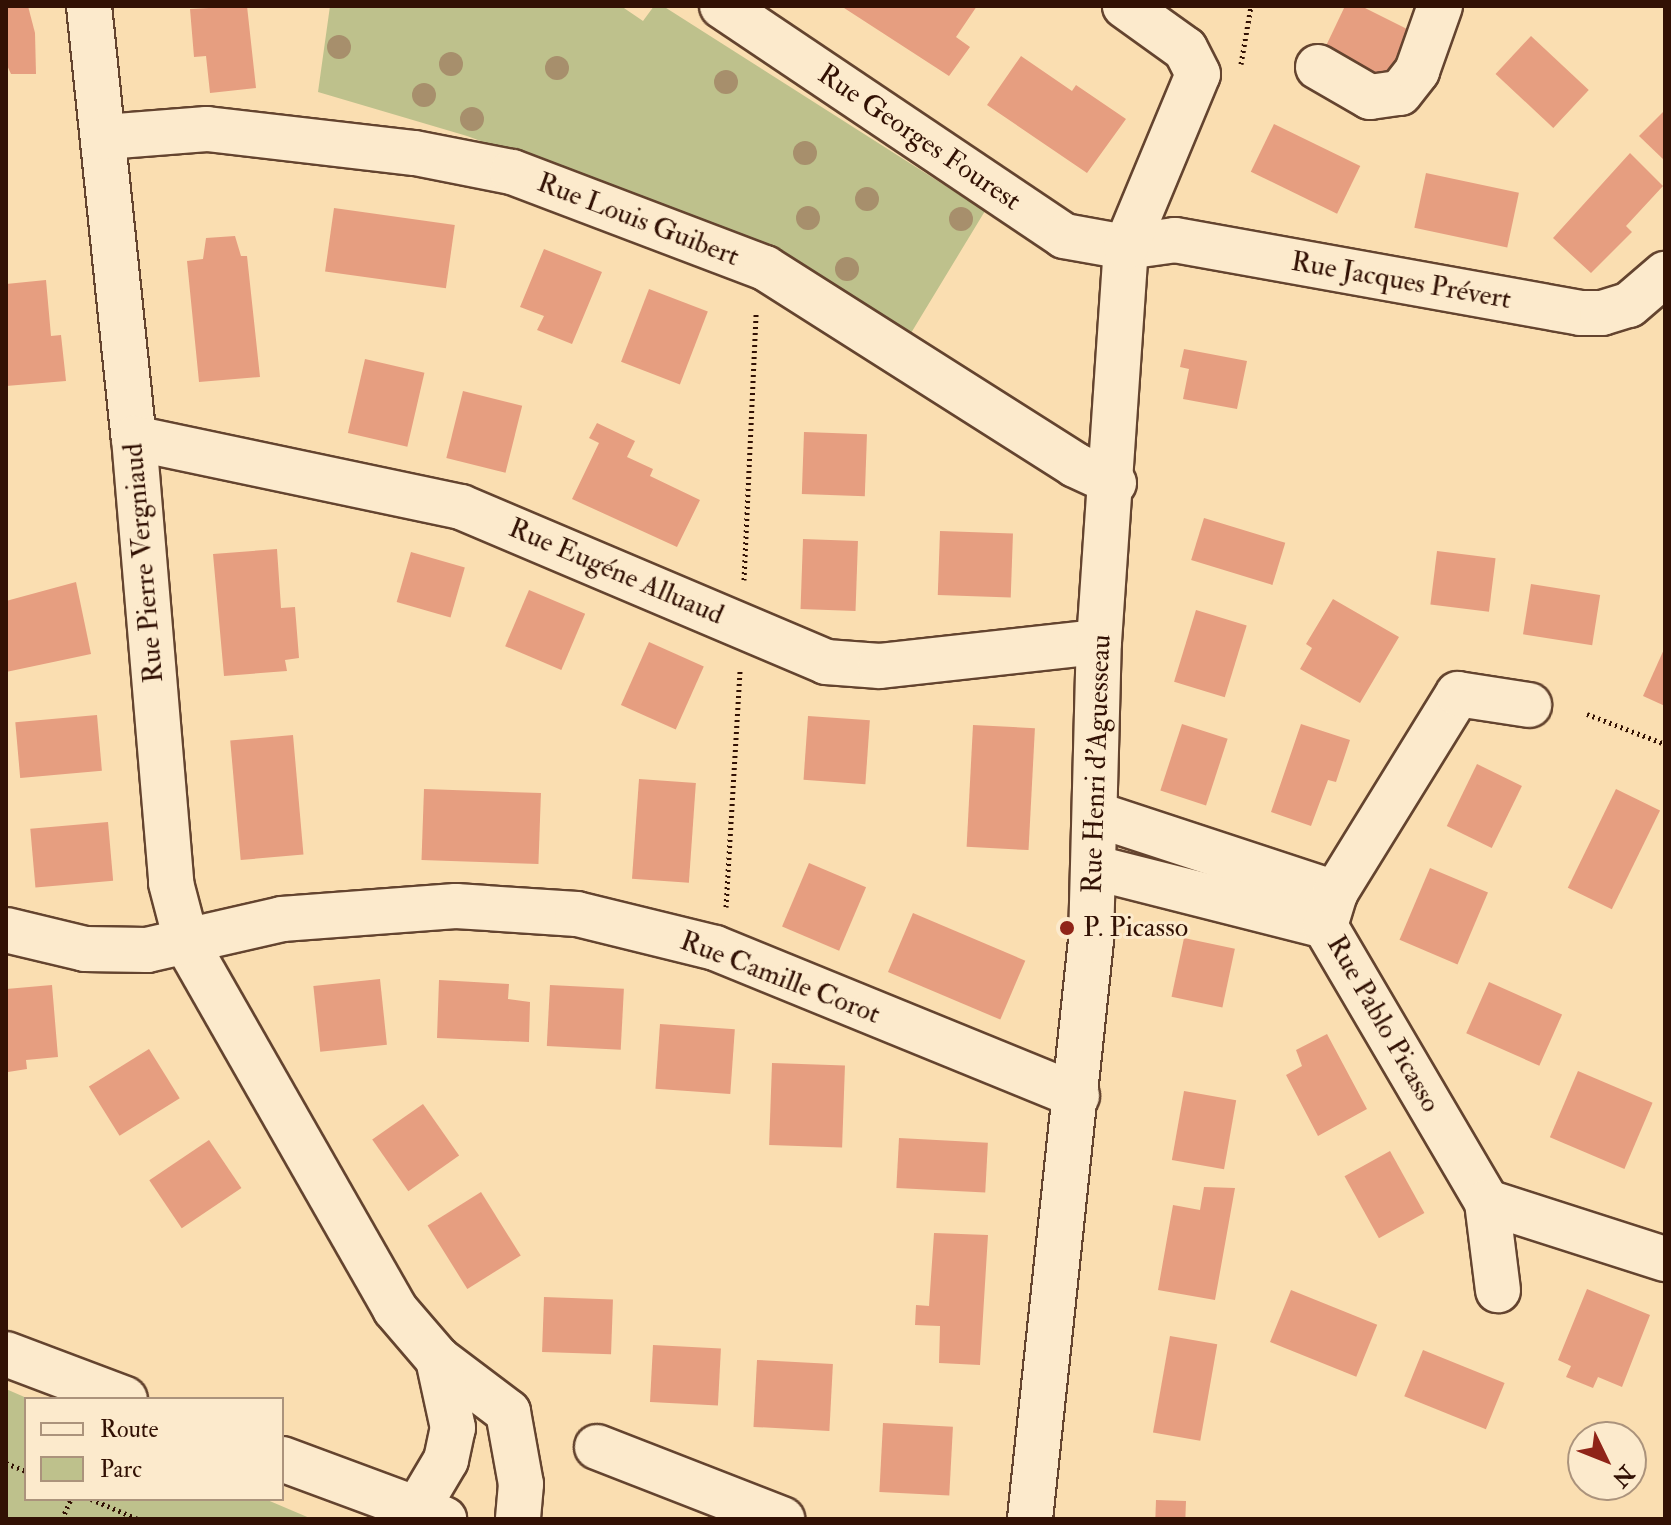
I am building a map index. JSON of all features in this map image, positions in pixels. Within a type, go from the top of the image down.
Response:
[{"type":"street","name":"Rue Pierre Vergniaud","points":[[89,6],[134,438],[171,883],[187,944],[275,1096],[309,1164],[395,1309],[438,1359]]},
{"type":"street","name":"Rue Georges Fourest","points":[[722,6],[1064,236],[1126,247]]},
{"type":"street","name":"Rue Henri d'Aguesseau","points":[[1030,1519],[1077,1096],[1096,868],[1099,642],[1114,483],[1126,247],[1198,74],[1185,49],[1125,6]]},
{"type":"street","points":[[1318,67],[1370,97],[1400,93],[1417,71],[1440,6]]},
{"type":"street","name":"Rue Louis Guibert","points":[[105,137],[207,129],[415,153],[512,172],[765,268],[1075,465],[1114,483]]},
{"type":"street","name":"Rue Jacques Prévert","points":[[1126,247],[1175,240],[1580,313],[1602,313],[1629,305],[1665,274]]},
{"type":"street","name":"Rue Eugéne Alluaud","points":[[134,438],[461,507],[826,662],[880,666],[1099,642]]},
{"type":"street","points":[[1330,909],[1458,694],[1529,705]]},
{"type":"street","name":"Rue Pablo Picasso","points":[[1098,815],[1330,909],[1487,1202],[1498,1290]]},
{"type":"street","name":"Rue Pablo Picasso","points":[[1096,868],[1330,909]]},
{"type":"street","name":"Rue Camille Corot","points":[[6,930],[85,949],[147,950],[187,944],[282,919],[456,906],[577,914],[715,948],[1077,1096]]},
{"type":"street","points":[[1487,1202],[1665,1259]]},
{"type":"street","points":[[6,1354],[120,1397]]},
{"type":"street","points":[[284,1460],[430,1514],[453,1428],[438,1359]]},
{"type":"street","points":[[438,1359],[508,1412],[521,1484],[518,1519]]},
{"type":"street","points":[[597,1447],[782,1519]]},
{"type":"path","points":[[744,589],[758,301]]},
{"type":"path","points":[[726,921],[740,657]]},
{"type":"path","points":[[1587,714],[1665,744]]},
{"type":"path","points":[[96,1501],[138,1519]]},
{"type":"green space","points":[[330,6],[621,6],[643,21],[654,6],[663,6],[985,211],[908,338],[720,229],[467,136],[318,92]]},
{"type":"green space","points":[[6,1389],[24,1397],[24,1501],[270,1501],[312,1519],[6,1519]]},
{"type":"building","points":[[6,6],[28,6],[35,33],[36,74],[11,74],[6,63]]},
{"type":"building","points":[[247,6],[256,88],[210,93],[206,56],[194,57],[190,9]]},
{"type":"building","points":[[841,6],[977,6],[956,37],[970,47],[949,76]]},
{"type":"building","points":[[1345,6],[1361,6],[1415,33],[1392,80],[1325,48]]},
{"type":"building","points":[[1531,36],[1589,90],[1553,128],[1496,74]]},
{"type":"building","points":[[1021,56],[1072,91],[1076,85],[1126,119],[1087,173],[987,105]]},
{"type":"building","points":[[1665,110],[1665,161],[1639,136]]},
{"type":"building","points":[[1274,124],[1360,166],[1337,214],[1251,172]]},
{"type":"building","points":[[1630,153],[1663,186],[1626,226],[1632,232],[1591,273],[1553,238]]},
{"type":"building","points":[[1426,173],[1519,193],[1507,248],[1414,228]]},
{"type":"building","points":[[334,208],[455,225],[446,288],[325,271]]},
{"type":"building","points":[[235,236],[241,256],[247,256],[260,377],[199,382],[187,261],[203,259],[206,238]]},
{"type":"building","points":[[544,249],[602,272],[572,344],[537,330],[544,316],[520,307]]},
{"type":"building","points":[[46,280],[51,336],[61,335],[66,381],[6,386],[6,284]]},
{"type":"building","points":[[649,289],[708,312],[680,384],[621,362]]},
{"type":"building","points":[[1184,349],[1247,361],[1237,409],[1183,399],[1189,369],[1180,367]]},
{"type":"building","points":[[365,359],[424,373],[407,447],[348,433]]},
{"type":"building","points":[[463,391],[522,406],[505,473],[446,458]]},
{"type":"building","points":[[597,423],[635,441],[627,457],[653,469],[650,476],[700,500],[677,547],[572,499],[599,443],[589,438]]},
{"type":"building","points":[[804,432],[867,434],[865,496],[802,494]]},
{"type":"building","points":[[1204,518],[1285,543],[1272,585],[1191,560]]},
{"type":"building","points":[[940,531],[1013,534],[1011,598],[938,595]]},
{"type":"building","points":[[803,539],[858,541],[856,611],[801,609]]},
{"type":"building","points":[[277,549],[281,608],[295,607],[299,658],[285,660],[287,671],[224,676],[213,554]]},
{"type":"building","points":[[1437,551],[1496,558],[1489,612],[1430,605]]},
{"type":"building","points":[[411,552],[465,567],[450,617],[397,602]]},
{"type":"building","points":[[76,582],[91,654],[6,672],[6,601]]},
{"type":"building","points":[[1531,584],[1600,595],[1592,645],[1523,634]]},
{"type":"building","points":[[529,590],[585,614],[561,670],[505,646]]},
{"type":"building","points":[[1333,599],[1399,637],[1360,703],[1300,669],[1312,648],[1306,644]]},
{"type":"building","points":[[1196,610],[1247,625],[1225,697],[1174,682]]},
{"type":"building","points":[[649,642],[704,666],[676,729],[621,705]]},
{"type":"building","points":[[1665,647],[1665,706],[1643,696]]},
{"type":"building","points":[[97,715],[102,771],[20,778],[15,722]]},
{"type":"building","points":[[808,716],[870,720],[865,784],[804,780]]},
{"type":"building","points":[[1182,724],[1228,739],[1206,805],[1160,791]]},
{"type":"building","points":[[1301,724],[1350,740],[1336,782],[1328,780],[1311,826],[1271,812]]},
{"type":"building","points":[[973,725],[1035,728],[1029,850],[967,847]]},
{"type":"building","points":[[293,735],[303,855],[241,860],[230,740]]},
{"type":"building","points":[[1477,764],[1522,786],[1492,848],[1447,826]]},
{"type":"building","points":[[639,779],[696,783],[689,883],[632,879]]},
{"type":"building","points":[[424,789],[541,793],[538,864],[422,860]]},
{"type":"building","points":[[1616,789],[1660,810],[1612,909],[1568,888]]},
{"type":"building","points":[[108,822],[113,881],[35,888],[30,829]]},
{"type":"building","points":[[809,863],[866,887],[839,951],[782,927]]},
{"type":"building","points":[[1430,868],[1488,893],[1458,964],[1400,940]]},
{"type":"building","points":[[913,913],[1025,961],[1000,1020],[888,972]]},
{"type":"building","points":[[1184,938],[1235,949],[1222,1008],[1172,997]]},
{"type":"building","points":[[380,979],[387,1045],[320,1052],[313,986]]},
{"type":"building","points":[[439,980],[509,984],[508,999],[530,1002],[529,1042],[437,1038]]},
{"type":"building","points":[[1489,982],[1562,1015],[1539,1066],[1466,1033]]},
{"type":"building","points":[[52,985],[58,1057],[26,1060],[27,1069],[8,1072],[6,989]]},
{"type":"building","points":[[550,985],[624,989],[621,1050],[547,1046]]},
{"type":"building","points":[[660,1024],[735,1029],[730,1094],[655,1089]]},
{"type":"building","points":[[1327,1034],[1367,1109],[1318,1136],[1286,1075],[1302,1066],[1296,1050]]},
{"type":"building","points":[[149,1049],[180,1098],[120,1136],[89,1087]]},
{"type":"building","points":[[772,1063],[845,1066],[842,1147],[769,1145]]},
{"type":"building","points":[[1578,1071],[1653,1103],[1624,1169],[1550,1137]]},
{"type":"building","points":[[1184,1091],[1236,1100],[1224,1169],[1172,1160]]},
{"type":"building","points":[[423,1104],[459,1156],[408,1191],[372,1140]]},
{"type":"building","points":[[899,1138],[988,1143],[985,1193],[896,1188]]},
{"type":"building","points":[[209,1140],[241,1188],[182,1228],[149,1180]]},
{"type":"building","points":[[1390,1151],[1424,1213],[1379,1238],[1345,1176]]},
{"type":"building","points":[[1204,1187],[1235,1188],[1215,1300],[1158,1290],[1173,1205],[1200,1210]]},
{"type":"building","points":[[481,1192],[521,1256],[467,1289],[428,1225]]},
{"type":"building","points":[[934,1233],[988,1235],[980,1365],[939,1363],[940,1326],[915,1325],[916,1305],[929,1306]]},
{"type":"building","points":[[1587,1289],[1650,1315],[1622,1387],[1598,1377],[1593,1388],[1566,1377],[1571,1366],[1558,1360]]},
{"type":"building","points":[[1291,1290],[1377,1325],[1356,1377],[1270,1342]]},
{"type":"building","points":[[544,1297],[613,1299],[611,1354],[542,1352]]},
{"type":"building","points":[[1170,1336],[1217,1344],[1200,1441],[1153,1433]]},
{"type":"building","points":[[653,1345],[721,1349],[718,1405],[650,1402]]},
{"type":"building","points":[[1423,1350],[1505,1383],[1486,1429],[1404,1396]]},
{"type":"building","points":[[757,1360],[833,1364],[829,1431],[753,1427]]},
{"type":"building","points":[[883,1423],[953,1427],[949,1496],[879,1492]]},
{"type":"building","points":[[1156,1500],[1186,1501],[1185,1519],[1155,1519]]},
{"type":"place","name":"P. Picasso","points":[[1067,928]]}]
